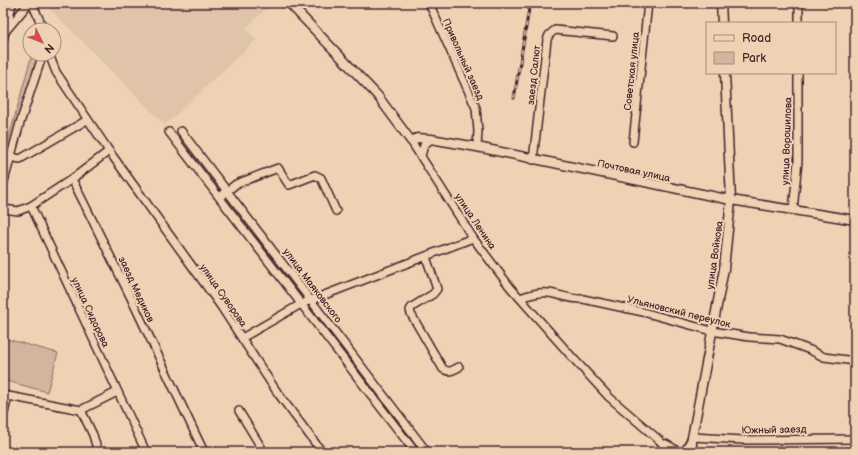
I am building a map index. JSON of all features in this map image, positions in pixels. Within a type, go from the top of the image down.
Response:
[{"type":"main road","name":"улица Ленина","points":[[289,3],[377,95],[411,141]]},
{"type":"main road","points":[[721,3],[722,22]]},
{"type":"main road","points":[[4,35],[12,5]]},
{"type":"main road","name":"улица Войкова","points":[[692,452],[692,438],[724,269],[731,200],[724,74]]},
{"type":"main road","name":"Почтовая улица","points":[[411,141],[417,138],[431,139],[477,147],[533,160],[731,200],[855,220]]},
{"type":"main road","name":"улица Войкова","points":[[685,452],[692,438]]},
{"type":"street","name":"Привольный заезд","points":[[429,3],[476,108],[478,131],[477,147]]},
{"type":"street","name":"Советская улица","points":[[633,142],[648,3]]},
{"type":"street","points":[[799,3],[799,22]]},
{"type":"street","points":[[12,5],[17,7],[29,4]]},
{"type":"street","points":[[29,4],[39,22]]},
{"type":"street","points":[[4,35],[29,4]]},
{"type":"street","name":"заезд Салют","points":[[533,160],[547,40],[549,35],[555,30],[613,36]]},
{"type":"street","points":[[3,185],[41,62]]},
{"type":"street","name":"улица Суворова","points":[[52,62],[56,72],[87,120],[220,305],[277,392],[322,452]]},
{"type":"street","name":"улица Ворошилова","points":[[793,210],[798,161],[798,74]]},
{"type":"street","points":[[11,157],[20,159],[87,120]]},
{"type":"street","name":"улица Маяковского","points":[[181,131],[228,190],[427,452]]},
{"type":"street","points":[[169,132],[415,452]]},
{"type":"street","points":[[421,156],[424,145],[431,139]]},
{"type":"street","name":"улица Ленина","points":[[411,141],[473,238],[510,287],[609,397],[659,440],[670,452]]},
{"type":"street","points":[[3,209],[18,211],[31,206],[72,179],[109,151]]},
{"type":"street","points":[[220,197],[243,181],[278,168],[289,184],[318,175],[321,178],[336,210]]},
{"type":"street","name":"заезд Медиков","points":[[72,179],[130,296],[204,452]]},
{"type":"street","name":"улица Сидорова","points":[[31,206],[146,452]]},
{"type":"street","points":[[242,338],[301,304],[473,238]]},
{"type":"street","points":[[426,257],[437,289],[433,294],[412,307],[410,310],[411,314],[444,369],[451,371],[459,367]]},
{"type":"street","name":"Ульяновский переулок","points":[[520,298],[533,293],[548,293],[575,300],[583,299],[643,312],[712,332],[780,339],[824,357],[855,361]]},
{"type":"street","points":[[3,417],[6,395],[81,410],[117,392]]},
{"type":"street","points":[[81,410],[93,435],[98,452]]},
{"type":"street","points":[[239,411],[264,452]]},
{"type":"street","name":"Южный заезд","points":[[692,438],[743,440],[855,439]]},
{"type":"street","name":"улица Ленина","points":[[659,440],[680,452]]},
{"type":"shaded area","points":[[58,3],[271,3],[246,29],[256,40],[165,125],[49,8]]},
{"type":"green space","points":[[30,62],[39,62],[3,179],[3,159]]},
{"type":"green space","points":[[3,338],[58,353],[47,392],[3,380]]},
{"type":"railway","points":[[514,98],[530,3]]}]
